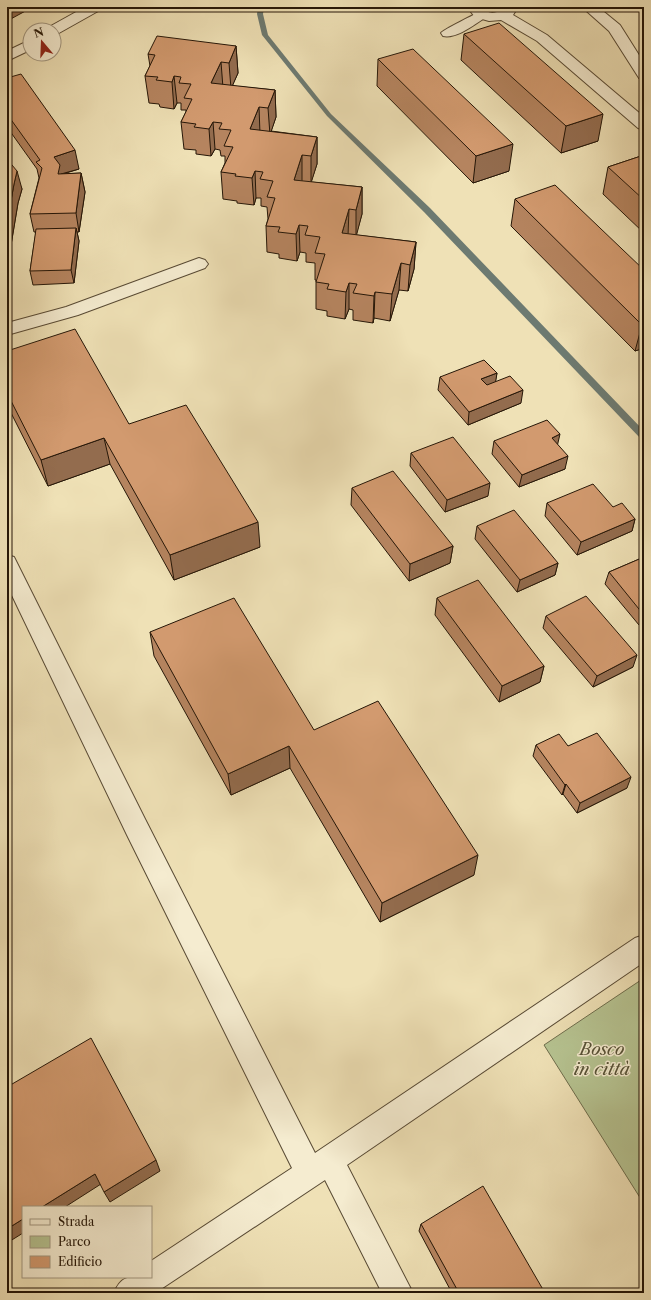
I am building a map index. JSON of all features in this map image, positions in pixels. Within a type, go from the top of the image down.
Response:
[{"type":"street","points":[[62,26],[95,7]]},
{"type":"street","points":[[589,7],[615,28],[643,71],[644,75]]},
{"type":"street","points":[[478,11],[494,17],[508,11],[644,125]]},
{"type":"street","points":[[7,57],[22,49]]},
{"type":"street","points":[[7,329],[72,311],[199,264]]},
{"type":"street","points":[[7,563],[136,827],[320,1167],[398,1293]]},
{"type":"street","points":[[152,1278],[320,1167],[644,947]]},
{"type":"street","points":[[129,1293],[152,1278]]},
{"type":"lane","points":[[446,33],[458,29],[478,11]]},
{"type":"green space","name":"Bosco in città","points":[[644,978],[644,1204],[544,1045]]},
{"type":"building","points":[[499,23],[603,114],[566,126],[464,34]]},
{"type":"building","points":[[157,36],[236,46],[229,63],[221,62],[211,83],[275,90],[268,108],[259,107],[250,129],[317,137],[311,156],[302,155],[294,180],[362,187],[356,210],[349,209],[342,233],[416,242],[410,265],[401,263],[392,294],[375,292],[374,296],[353,293],[357,284],[349,283],[346,292],[327,289],[329,284],[316,282],[325,254],[315,253],[320,237],[305,235],[308,226],[299,225],[296,234],[278,232],[280,227],[266,226],[275,198],[267,197],[273,181],[260,179],[263,172],[255,171],[252,178],[235,176],[236,174],[221,172],[233,147],[224,146],[231,130],[219,129],[222,123],[213,122],[209,129],[194,127],[196,124],[181,122],[192,99],[184,98],[191,84],[179,83],[181,77],[174,76],[172,82],[156,80],[158,77],[145,76],[155,55],[148,54]]},
{"type":"building","points":[[413,49],[513,144],[476,156],[378,59]]},
{"type":"building","points":[[21,74],[75,150],[54,157],[60,165],[58,174],[81,173],[76,213],[30,214],[42,168],[36,162],[40,160],[7,114],[7,78]]},
{"type":"building","points":[[644,155],[644,200],[608,167]]},
{"type":"building","points":[[7,159],[17,171],[7,223]]},
{"type":"building","points":[[555,185],[644,270],[644,324],[642,325],[515,199]]},
{"type":"building","points":[[76,228],[71,270],[30,271],[36,229]]},
{"type":"building","points":[[75,329],[129,424],[186,405],[258,522],[170,555],[104,438],[41,460],[7,393],[7,351]]},
{"type":"building","points":[[484,360],[497,373],[481,379],[487,385],[510,376],[523,390],[469,412],[440,377]]},
{"type":"building","points":[[547,420],[560,434],[552,438],[568,456],[522,475],[494,441]]},
{"type":"building","points":[[453,437],[490,483],[447,500],[411,453]]},
{"type":"building","points":[[393,471],[453,546],[410,564],[352,488]]},
{"type":"building","points":[[593,484],[613,507],[622,503],[635,519],[581,542],[547,503]]},
{"type":"building","points":[[514,510],[558,563],[520,580],[477,526]]},
{"type":"building","points":[[644,557],[644,613],[643,614],[609,572]]},
{"type":"building","points":[[478,580],[544,666],[502,686],[437,598]]},
{"type":"building","points":[[586,596],[637,655],[597,676],[546,616]]},
{"type":"building","points":[[234,598],[314,730],[378,701],[478,855],[382,903],[289,746],[228,774],[150,632]]},
{"type":"building","points":[[597,733],[631,777],[580,803],[536,745],[559,734],[568,746]]},
{"type":"building","points":[[91,1038],[156,1160],[104,1192],[95,1174],[44,1206],[22,1206],[22,1220],[7,1229],[7,1087]]},
{"type":"building","points":[[483,1186],[545,1293],[459,1293],[421,1224]]},
{"type":"waterway","points":[[261,7],[260,14],[265,35],[329,115],[427,210],[644,437]]}]
